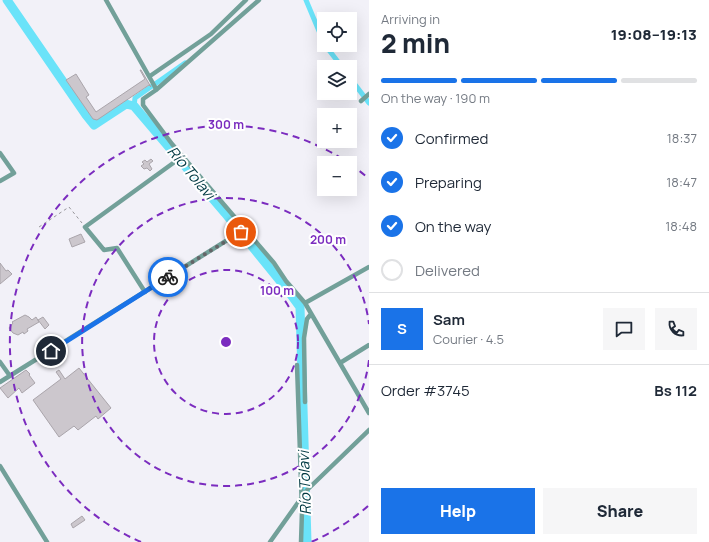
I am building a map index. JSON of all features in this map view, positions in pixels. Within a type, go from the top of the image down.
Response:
[{"type":"street","points":[[106,0],[155,86]]},
{"type":"street","points":[[150,76],[211,34],[246,0]]},
{"type":"street","points":[[259,0],[155,86],[143,100],[143,106],[241,232],[274,263],[305,303],[369,413]]},
{"type":"street","points":[[361,100],[369,94]]},
{"type":"street","points":[[0,153],[14,173],[0,182]]},
{"type":"street","points":[[145,292],[118,248],[104,250],[85,227],[182,158]]},
{"type":"street","points":[[0,382],[241,232]]},
{"type":"street","points":[[305,303],[369,268]]},
{"type":"street","points":[[305,402],[304,338],[307,319],[311,314]]},
{"type":"street","points":[[340,363],[369,345]]},
{"type":"street","points":[[0,362],[10,376]]},
{"type":"street","points":[[297,365],[302,511],[301,542]]},
{"type":"street","points":[[270,542],[301,496],[369,430]]},
{"type":"street","points":[[0,466],[47,542]]},
{"type":"path","points":[[39,227],[69,207],[85,227]]},
{"type":"building","points":[[140,70],[151,87],[149,85],[97,120],[93,119],[66,80],[76,74],[89,95],[86,97],[96,112],[145,79]]},
{"type":"building","points":[[151,159],[153,161],[149,164],[152,169],[150,171],[141,166],[144,164],[142,162],[145,160],[147,162]]},
{"type":"building","points":[[81,234],[85,242],[72,247],[69,239]]},
{"type":"building","points":[[0,263],[6,271],[8,270],[12,274],[0,284]]},
{"type":"building","points":[[25,315],[32,320],[36,317],[39,322],[27,329],[28,331],[24,334],[23,332],[18,335],[13,333],[9,328],[13,323],[12,322]]},
{"type":"building","points":[[43,317],[49,325],[45,329],[38,320]]},
{"type":"building","points":[[79,368],[111,408],[98,419],[96,416],[78,430],[74,426],[59,437],[33,400],[61,379],[56,372],[59,370],[65,379]]},
{"type":"building","points":[[26,370],[35,383],[22,393],[19,388],[8,398],[0,388]]},
{"type":"building","points":[[82,516],[85,520],[73,528],[71,524]]},
{"type":"waterway","name":"Río Tolavi","points":[[7,0],[94,125],[126,104],[134,106],[225,213],[300,307],[307,542]]},
{"type":"waterway","points":[[306,0],[317,26]]},
{"type":"waterway","points":[[330,52],[337,60]]},
{"type":"waterway","points":[[134,106],[135,98],[185,63]]},
{"type":"waterway","points":[[357,87],[369,103]]},
{"type":"way so far","points":[[168,277],[241,232]]},
{"type":"route","points":[[51,351],[168,277]]}]
